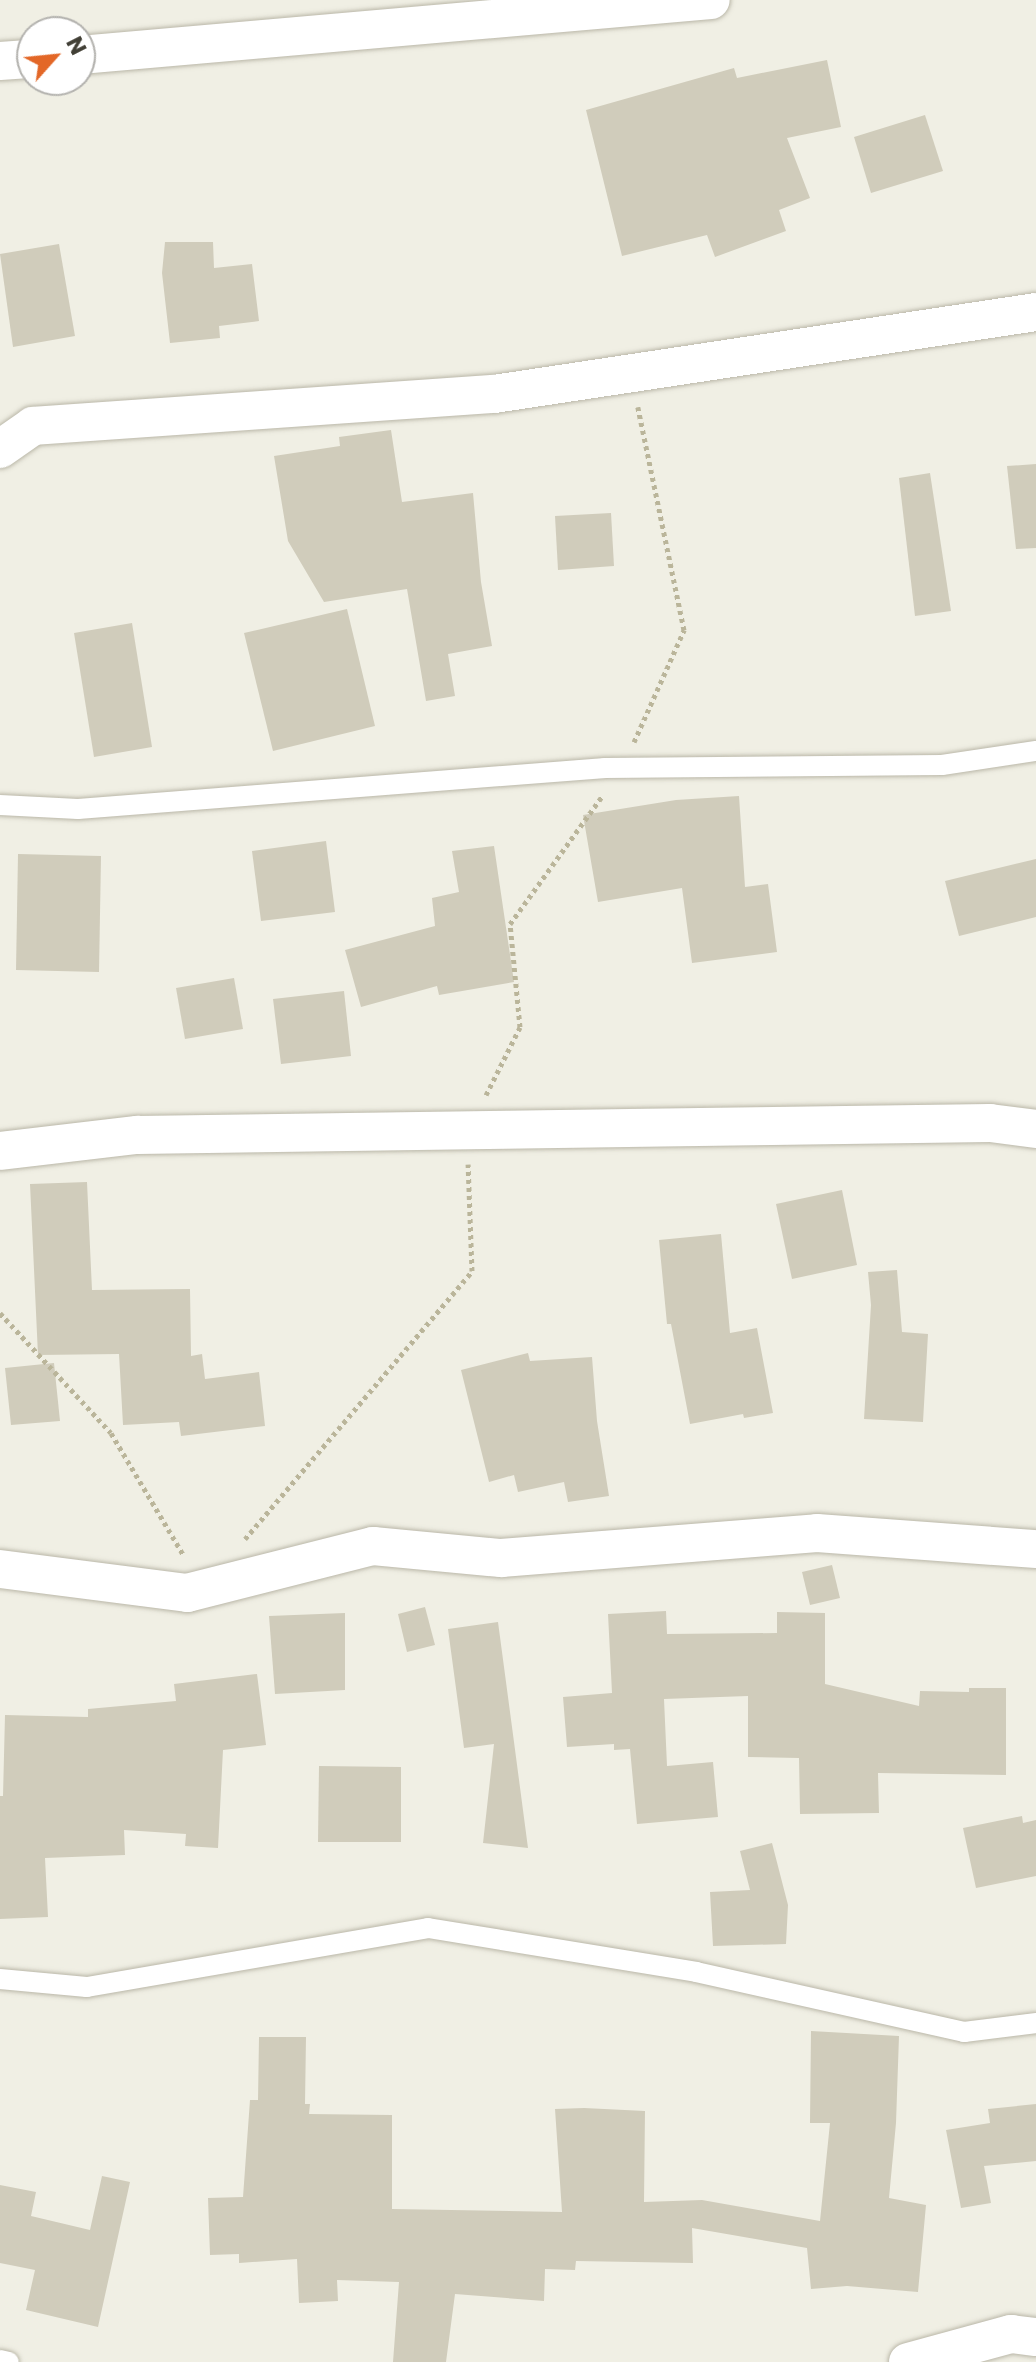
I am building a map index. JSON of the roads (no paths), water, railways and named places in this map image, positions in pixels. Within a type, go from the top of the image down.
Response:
[{"type":"street","points":[[96,54],[711,0]]},
{"type":"street","points":[[0,449],[33,426],[494,394],[1036,312]]},
{"type":"street","points":[[0,1151],[137,1135],[990,1123],[1036,1129]]},
{"type":"street","points":[[0,1569],[187,1593],[373,1546],[501,1558],[817,1533],[1036,1549]]},
{"type":"street","points":[[908,2362],[1011,2334],[1036,2337]]},
{"type":"lane","points":[[0,805],[78,809],[622,769],[942,765],[1036,751]]},
{"type":"lane","points":[[0,1979],[87,1987],[428,1928],[696,1972],[964,2032],[1036,2023]]},
{"type":"lane","points":[[0,2360],[9,2362]]}]
